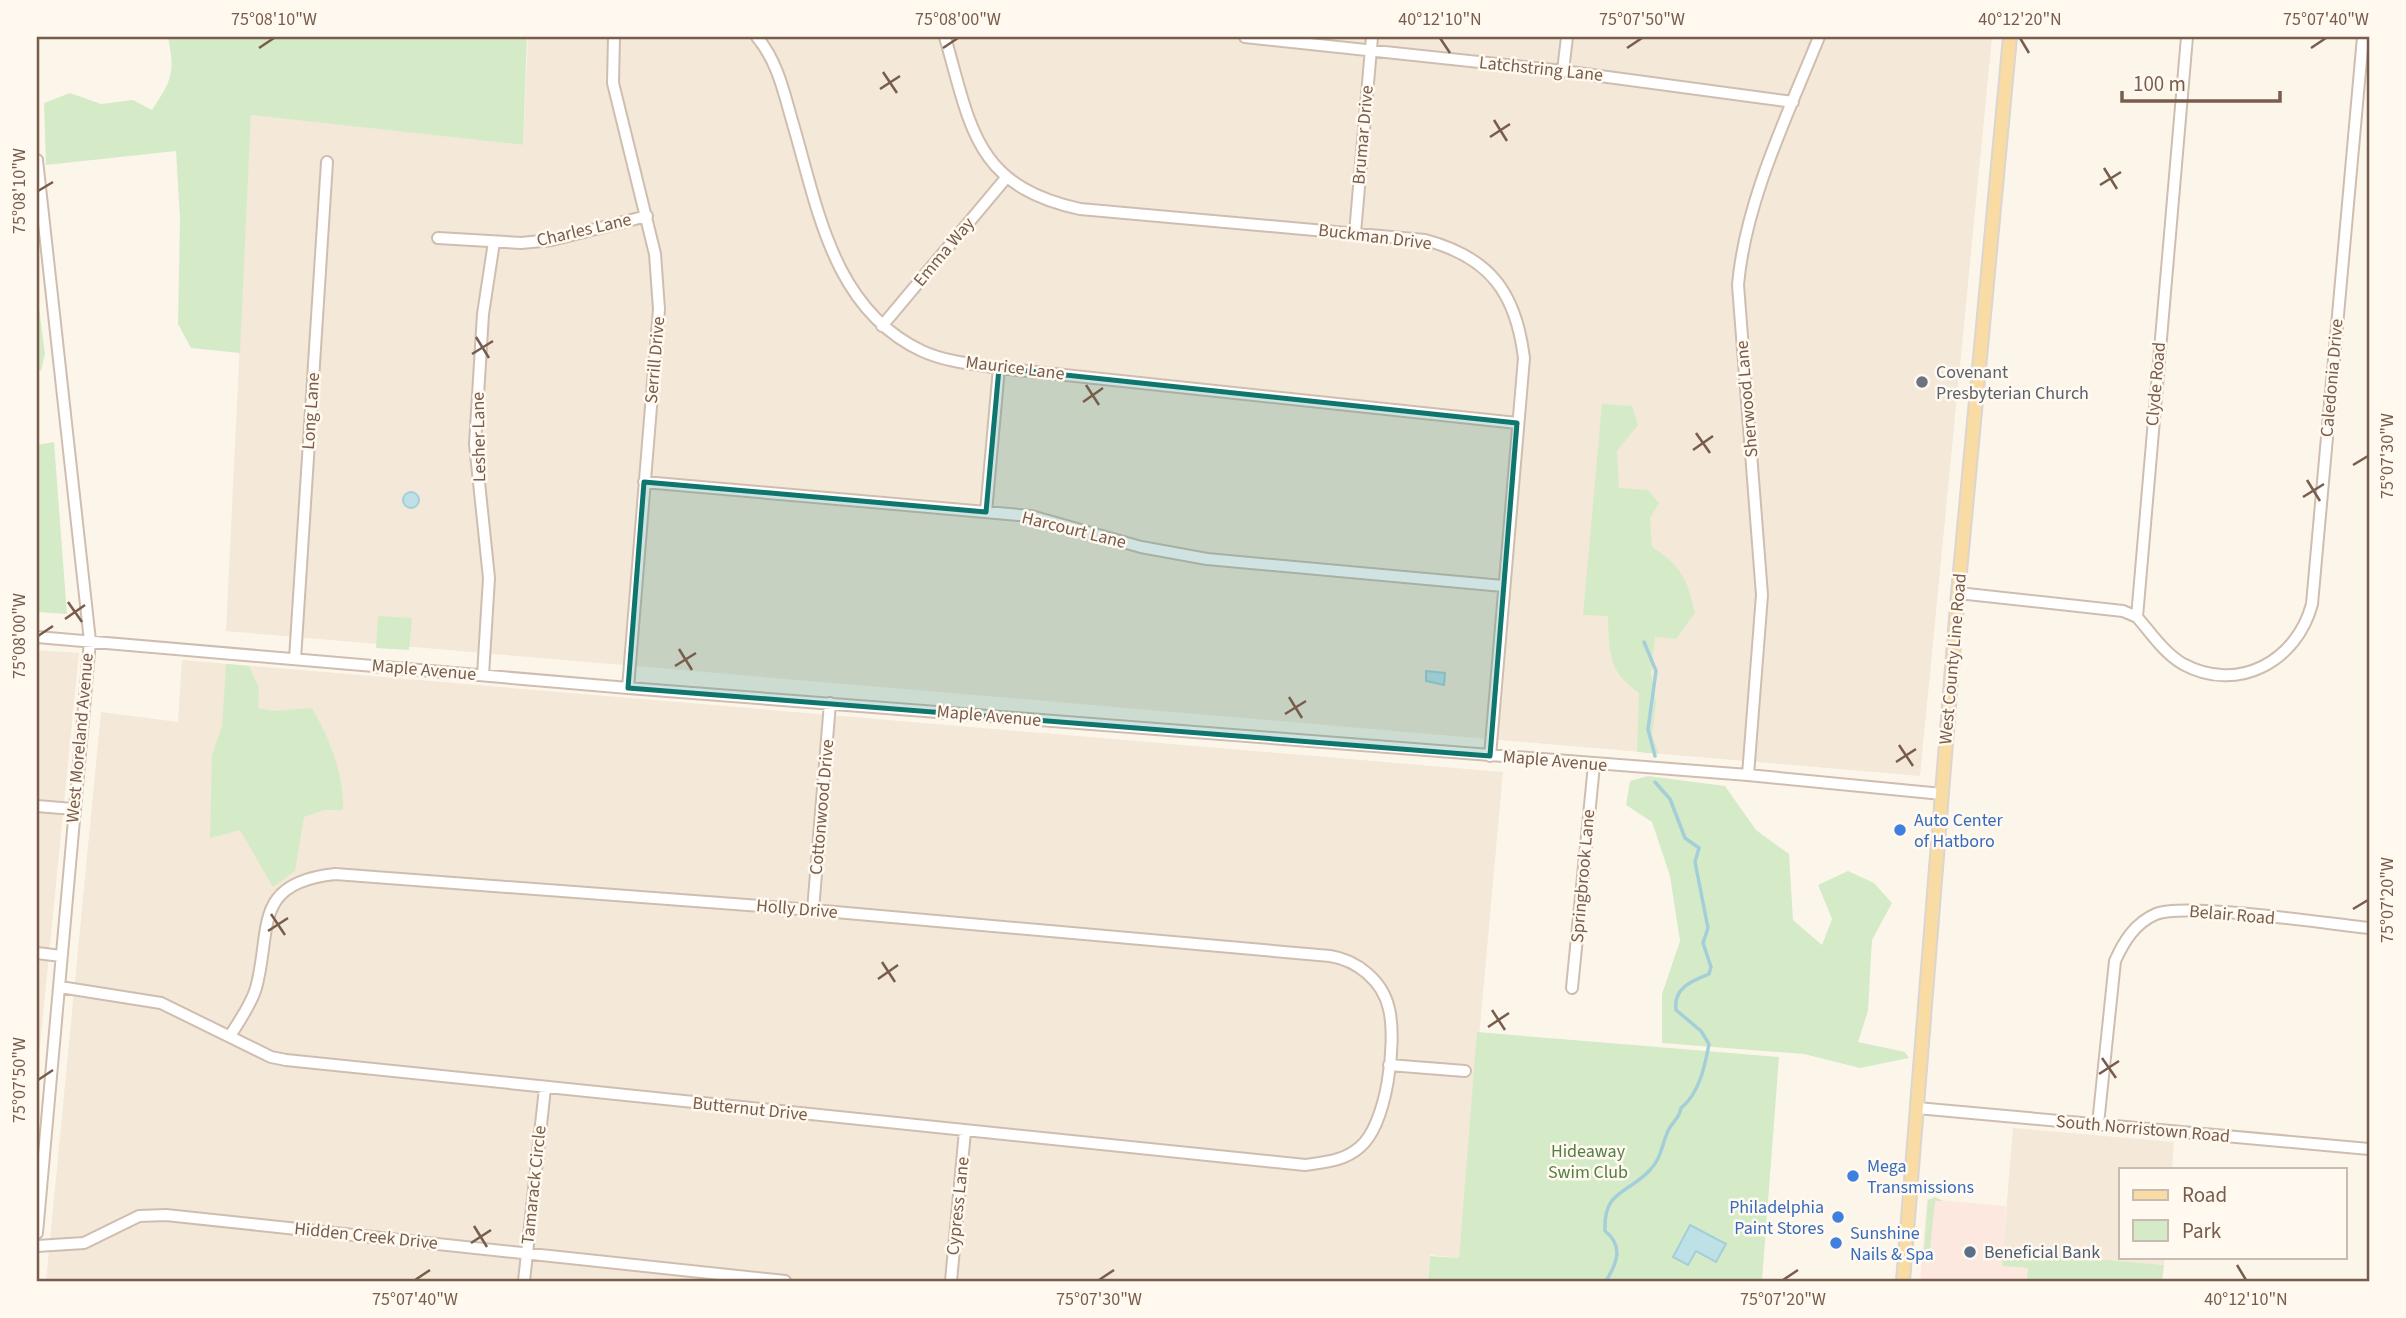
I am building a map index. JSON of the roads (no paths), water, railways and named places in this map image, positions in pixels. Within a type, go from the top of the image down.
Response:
[{"type":"main road","name":"West County Line Road","points":[[1903,1281],[1958,593],[2010,37]]},
{"type":"street","name":"Serrill Drive","points":[[614,37],[613,82],[655,254],[659,310],[628,688]]},
{"type":"street","name":"Maurice Lane","points":[[757,37],[775,62],[832,254],[854,293],[882,326],[923,351],[946,359],[999,368],[1517,423]]},
{"type":"street","name":"Buckman Drive","points":[[945,37],[974,133],[1006,178],[1040,197],[1080,209],[1425,240],[1450,247],[1480,264],[1492,276],[1512,304],[1524,358],[1490,756]]},
{"type":"street","name":"Latchstring Lane","points":[[1245,37],[1563,71],[1793,102]]},
{"type":"street","name":"Brumar Drive","points":[[1355,233],[1372,37]]},
{"type":"street","points":[[1563,71],[1567,37]]},
{"type":"street","name":"Sherwood Lane","points":[[1748,775],[1762,595],[1738,285],[1741,254],[1749,221],[1819,37]]},
{"type":"street","name":"Clyde Road","points":[[2137,617],[2187,37]]},
{"type":"street","name":"Caledonia Drive","points":[[2137,617],[2167,652],[2184,664],[2208,673],[2251,671],[2280,657],[2302,631],[2312,604],[2363,37]]},
{"type":"street","name":"West Moreland Avenue","points":[[37,160],[90,641],[37,1233]]},
{"type":"street","name":"Long Lane","points":[[295,659],[327,162]]},
{"type":"street","name":"Emma Way","points":[[882,326],[1006,178]]},
{"type":"street","name":"Charles Lane","points":[[438,238],[494,242],[552,240],[647,216]]},
{"type":"street","name":"Lesher Lane","points":[[483,675],[489,578],[475,444],[483,314],[494,242]]},
{"type":"street","points":[[986,512],[999,368]]},
{"type":"street","name":"Harcourt Lane","points":[[644,482],[1040,518],[1141,547],[1207,559],[1503,586]]},
{"type":"street","points":[[1958,593],[2123,611],[2137,617]]},
{"type":"street","name":"Maple Avenue","points":[[37,637],[628,688],[1748,775],[1942,794]]},
{"type":"street","name":"Cottonwood Drive","points":[[813,910],[830,703]]},
{"type":"street","name":"Springbrook Lane","points":[[1572,988],[1594,765]]},
{"type":"street","points":[[37,806],[74,809]]},
{"type":"street","name":"Holly Drive","points":[[230,1036],[256,988],[263,932],[269,915],[286,891],[321,876],[335,874],[813,910],[1341,957],[1362,967],[1384,997],[1391,1023],[1389,1065]]},
{"type":"street","name":"Belair Road","points":[[2098,1124],[2115,961],[2127,938],[2145,920],[2157,914],[2179,910],[2369,928]]},
{"type":"street","points":[[37,953],[61,956]]},
{"type":"street","name":"Butternut Drive","points":[[60,987],[144,998],[181,1012],[271,1057],[286,1060],[965,1132],[1306,1164],[1337,1160],[1361,1146],[1374,1129],[1382,1110],[1389,1065]]},
{"type":"street","points":[[1389,1065],[1465,1071]]},
{"type":"street","name":"Tamarack Circle","points":[[524,1281],[545,1088]]},
{"type":"street","points":[[37,1094],[50,1094]]},
{"type":"street","name":"South Norristown Road","points":[[1917,1108],[2369,1149]]},
{"type":"street","name":"Cypress Lane","points":[[951,1281],[965,1132]]},
{"type":"street","name":"Hidden Creek Drive","points":[[37,1247],[84,1243],[130,1219],[158,1215],[783,1281]]},
{"type":"water","points":[[411,492],[417,494],[417,506],[411,508],[405,506],[403,500],[405,494]]},
{"type":"water","points":[[1426,671],[1445,673],[1444,685],[1426,681]]},
{"type":"water","points":[[1690,1225],[1726,1244],[1716,1262],[1696,1251],[1688,1265],[1673,1257]]},
{"type":"waterway","points":[[1644,642],[1656,671],[1648,729],[1655,756]]},
{"type":"waterway","points":[[1606,1281],[1617,1255],[1615,1243],[1605,1231],[1608,1208],[1618,1194],[1642,1178],[1657,1161],[1670,1128],[1697,1087],[1709,1044],[1701,1031],[1676,1010],[1678,996],[1685,986],[1709,974],[1711,967],[1703,943],[1708,928],[1695,862],[1699,848],[1685,838],[1670,799],[1655,782]]},
{"type":"place","name":"Covenant Presbyterian Church","points":[[1922,382]]},
{"type":"place","name":"Auto Center of Hatboro","points":[[1900,830]]},
{"type":"place","name":"Mega Transmissions","points":[[1853,1176]]},
{"type":"place","name":"Philadelphia Paint Stores","points":[[1838,1217]]},
{"type":"place","name":"Sunshine Nails & Spa","points":[[1836,1243]]},
{"type":"place","name":"Beneficial Bank","points":[[1970,1252]]},
{"type":"park label","name":"Hideaway Swim Club","points":[[1588,1161]]}]
